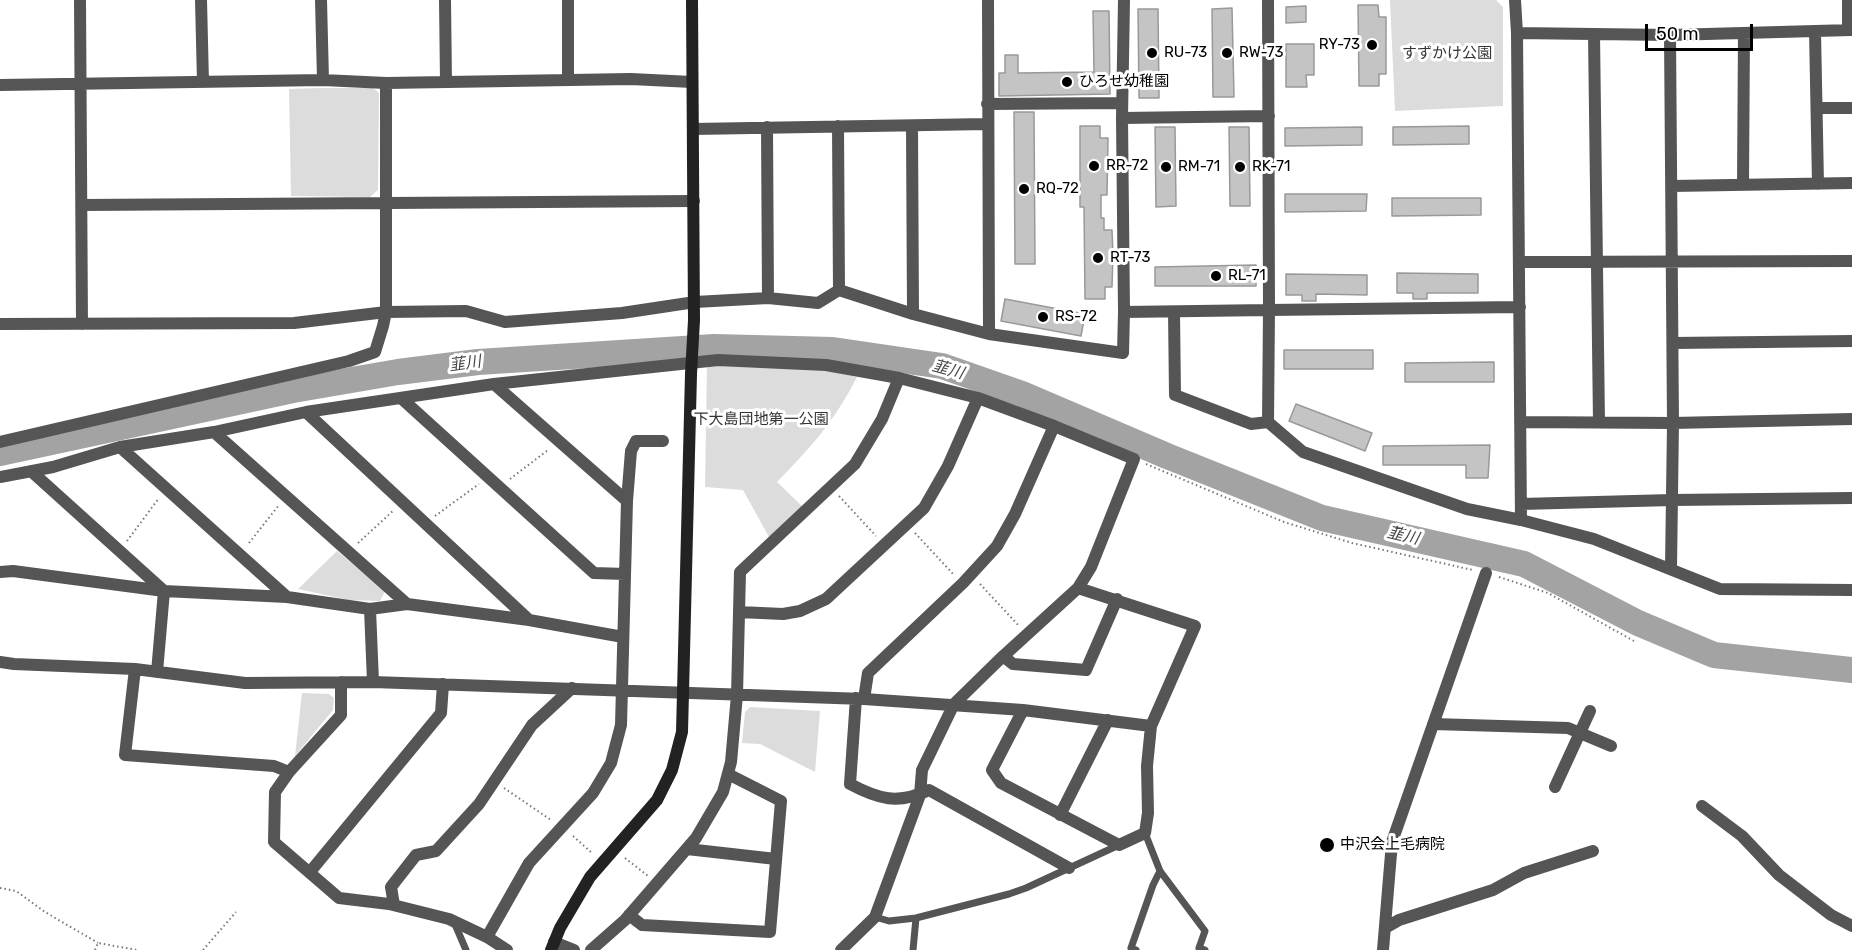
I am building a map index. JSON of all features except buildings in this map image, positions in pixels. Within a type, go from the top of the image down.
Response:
[{"type":"street","points":[[80,0],[82,324]]},
{"type":"street","points":[[201,0],[203,82]]},
{"type":"street","points":[[321,0],[323,81]]},
{"type":"street","points":[[445,0],[446,82]]},
{"type":"street","points":[[568,0],[568,80]]},
{"type":"street","points":[[574,950],[552,946],[590,877],[657,801],[672,770],[682,732],[691,374],[695,302],[692,0]]},
{"type":"street","points":[[988,0],[989,334]]},
{"type":"street","points":[[0,324],[294,323],[386,312],[466,311],[505,322],[622,313],[695,302],[768,298],[818,303],[839,290],[913,314],[989,334],[1123,353],[1124,0]]},
{"type":"street","points":[[1268,0],[1268,422]]},
{"type":"street","points":[[1515,0],[1521,520]]},
{"type":"street","points":[[1517,33],[1670,35],[1850,30],[1848,0]]},
{"type":"street","points":[[1815,31],[1818,184]]},
{"type":"street","points":[[1743,184],[1744,33]]},
{"type":"street","points":[[1594,34],[1599,423]]},
{"type":"street","points":[[1670,35],[1673,344],[1671,568]]},
{"type":"street","points":[[0,85],[631,79],[693,82]]},
{"type":"street","points":[[0,442],[349,361],[375,352],[386,312],[386,83]]},
{"type":"street","points":[[987,104],[1122,103]]},
{"type":"street","points":[[1817,108],[1852,108]]},
{"type":"street","points":[[1122,118],[1269,117]]},
{"type":"street","points":[[693,129],[987,124]]},
{"type":"street","points":[[838,126],[839,290]]},
{"type":"street","points":[[912,126],[913,314]]},
{"type":"street","points":[[767,127],[768,298]]},
{"type":"street","points":[[1672,186],[1852,183]]},
{"type":"street","points":[[82,206],[694,201]]},
{"type":"street","points":[[1519,262],[1852,261]]},
{"type":"street","points":[[1124,312],[1520,307]]},
{"type":"street","points":[[1174,312],[1175,395],[1251,424],[1268,422],[1303,452],[1467,509],[1594,539],[1720,589],[1852,590]]},
{"type":"street","points":[[1673,344],[1852,341]]},
{"type":"street","points":[[0,477],[53,467],[120,447],[214,432],[306,412],[494,384],[718,360],[826,365],[899,378],[978,398],[1134,459],[1090,567],[1078,588],[954,704],[922,770],[920,795],[875,917],[841,950]]},
{"type":"street","points":[[591,950],[629,915],[687,849],[723,792],[731,762],[737,695],[740,572],[855,464],[882,418],[899,378]]},
{"type":"street","points":[[494,384],[627,501]]},
{"type":"street","points":[[401,398],[594,573],[625,574]]},
{"type":"street","points":[[739,612],[783,614],[800,611],[826,599],[924,507],[948,466],[978,398]]},
{"type":"street","points":[[306,412],[529,620]]},
{"type":"street","points":[[1520,422],[1673,423],[1852,419]]},
{"type":"street","points":[[1054,426],[1015,514],[997,546],[967,579],[868,673],[860,699],[850,784],[873,796],[902,799],[920,795],[929,790],[1069,868]]},
{"type":"street","points":[[214,432],[407,604]]},
{"type":"street","points":[[487,937],[529,863],[593,793],[610,763],[621,725],[627,501],[631,452],[636,441],[663,441]]},
{"type":"street","points":[[120,447],[287,597]]},
{"type":"street","points":[[31,471],[164,591]]},
{"type":"street","points":[[1521,504],[1852,498]]},
{"type":"street","points":[[0,572],[13,571],[164,591],[287,597],[370,609],[407,604],[529,620],[623,637]]},
{"type":"street","points":[[1383,950],[1392,842],[1486,573]]},
{"type":"street","points":[[1023,710],[992,770],[1001,783],[1119,845],[1145,833],[1148,813],[1147,766],[1152,726],[1195,626],[1078,588]]},
{"type":"street","points":[[157,672],[164,591]]},
{"type":"street","points":[[1003,656],[1013,664],[1086,670],[1117,599]]},
{"type":"street","points":[[370,609],[373,682]]},
{"type":"street","points":[[0,662],[135,669],[245,683],[443,684],[954,704],[1152,726]]},
{"type":"street","points":[[135,669],[125,755],[274,766],[289,772]]},
{"type":"street","points":[[341,682],[341,716],[289,772],[275,792],[274,842],[339,898],[394,905],[454,922],[487,937],[507,950]]},
{"type":"street","points":[[310,872],[441,713],[443,684]]},
{"type":"street","points":[[394,905],[391,887],[416,855],[436,851],[479,804],[532,725],[572,688]]},
{"type":"street","points":[[1555,787],[1590,711]]},
{"type":"street","points":[[1060,815],[1108,720]]},
{"type":"street","points":[[1433,724],[1568,728],[1611,746]]},
{"type":"street","points":[[629,915],[642,924],[770,933],[781,801],[728,774]]},
{"type":"street","points":[[1702,806],[1742,836],[1779,875],[1831,915],[1852,926]]},
{"type":"street","points":[[687,849],[776,859]]},
{"type":"street","points":[[1385,928],[1399,920],[1493,890],[1524,873],[1593,851]]},
{"type":"lane","points":[[1145,833],[1160,871],[1205,932],[1199,948],[1205,950]]},
{"type":"lane","points":[[875,917],[889,921],[916,918],[1009,894],[1119,845]]},
{"type":"lane","points":[[1136,950],[1131,948],[1160,871]]},
{"type":"lane","points":[[913,950],[916,918]]},
{"type":"lane","points":[[454,922],[466,950]]},
{"type":"path","points":[[499,487],[560,441]]},
{"type":"path","points":[[1134,459],[1284,522],[1352,543],[1486,573],[1548,593],[1634,641]]},
{"type":"path","points":[[425,523],[488,477]]},
{"type":"path","points":[[119,551],[166,488]]},
{"type":"path","points":[[831,488],[884,545]]},
{"type":"path","points":[[240,554],[286,496]]},
{"type":"path","points":[[348,551],[402,502]]},
{"type":"path","points":[[907,524],[1027,634]]},
{"type":"path","points":[[494,782],[561,826],[593,854]]},
{"type":"path","points":[[625,858],[657,883]]},
{"type":"path","points":[[0,888],[16,891],[45,912],[98,943],[137,950]]},
{"type":"path","points":[[203,950],[236,912]]},
{"type":"path","points":[[95,950],[98,943]]},
{"type":"green space","name":"すずかけ公園","points":[[1390,0],[1496,0],[1503,7],[1503,106],[1395,111]]},
{"type":"green space","points":[[373,88],[379,93],[378,190],[370,197],[291,196],[289,89]]},
{"type":"green space","name":"下大島団地第一公園","points":[[707,365],[816,368],[857,377],[822,433],[777,482],[802,506],[769,537],[743,490],[705,487]]},
{"type":"green space","points":[[337,551],[385,591],[380,601],[349,600],[298,589]]},
{"type":"green space","points":[[302,693],[329,694],[334,698],[333,710],[295,756]]},
{"type":"green space","points":[[750,707],[820,711],[815,772],[760,744],[742,743],[745,712]]},
{"type":"waterway","name":"韮川","points":[[0,453],[293,390],[398,372],[478,362],[714,347],[833,350],[942,366],[1022,394],[1167,456],[1322,518],[1524,564],[1638,623],[1714,655],[1852,670]]},
{"type":"place","name":"RY-73","points":[[1372,45]]},
{"type":"place","name":"RU-73","points":[[1152,53]]},
{"type":"place","name":"RW-73","points":[[1227,53]]},
{"type":"place","name":"ひろせ幼稚園","points":[[1067,82]]},
{"type":"place","name":"RR-72","points":[[1094,166]]},
{"type":"place","name":"RM-71","points":[[1166,167]]},
{"type":"place","name":"RK-71","points":[[1240,167]]},
{"type":"place","name":"RQ-72","points":[[1024,189]]},
{"type":"place","name":"RT-73","points":[[1098,258]]},
{"type":"place","name":"RL-71","points":[[1216,276]]},
{"type":"place","name":"RS-72","points":[[1043,317]]},
{"type":"place","name":"中沢会上毛病院","points":[[1327,845]]}]
